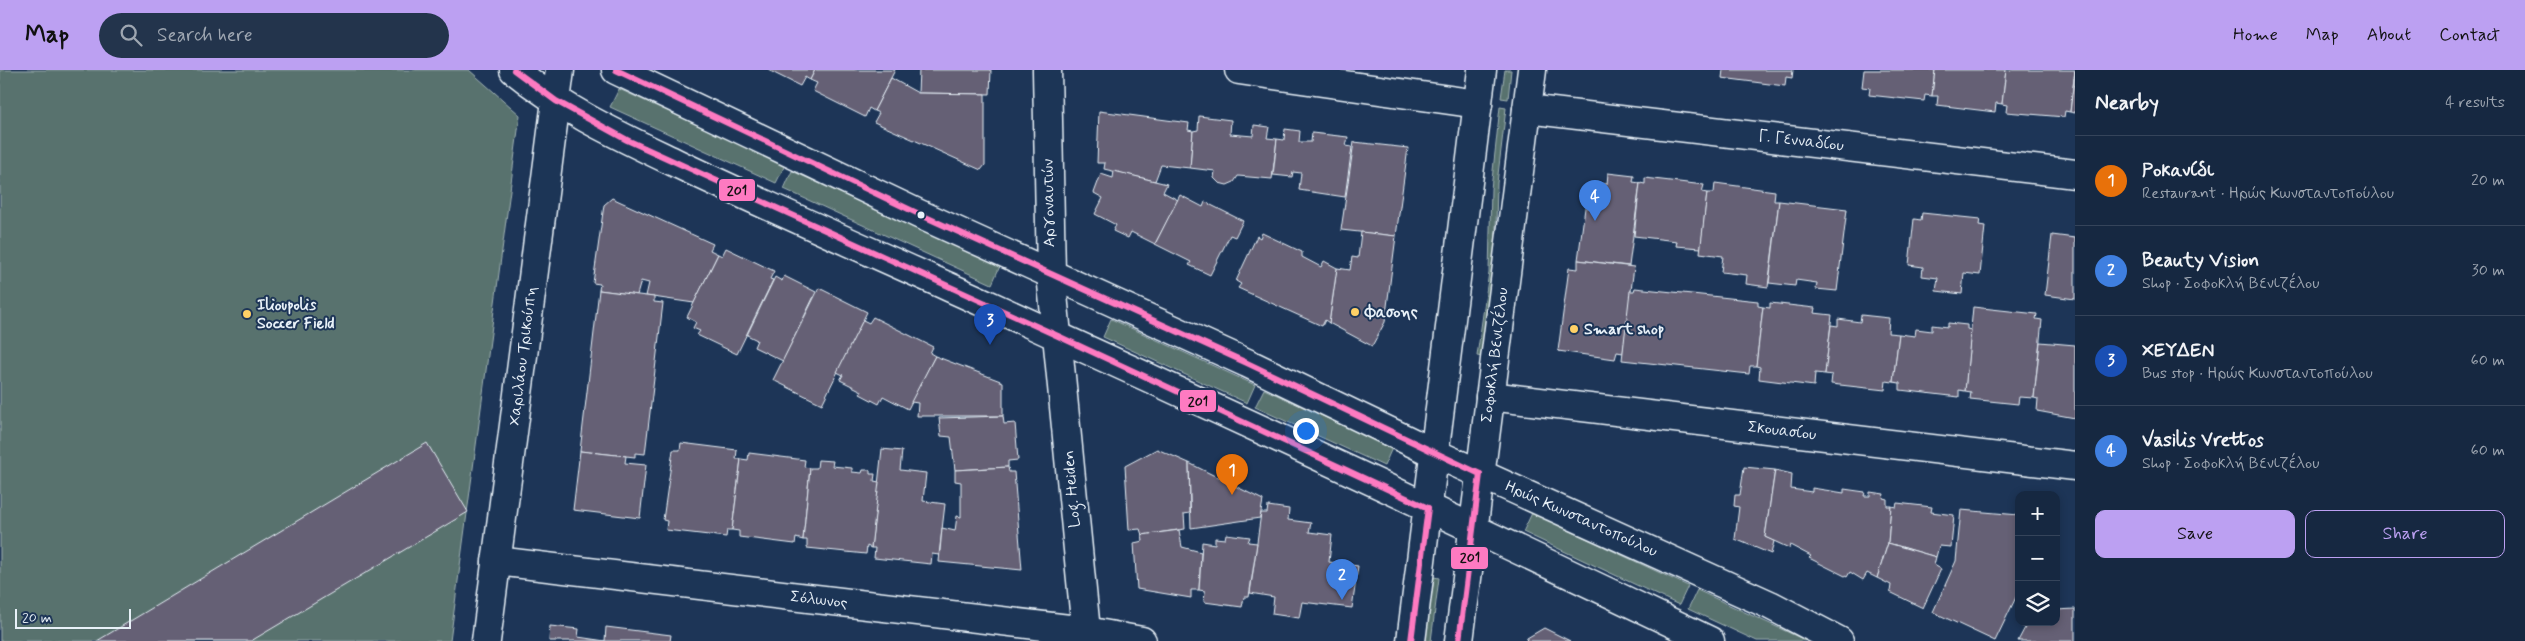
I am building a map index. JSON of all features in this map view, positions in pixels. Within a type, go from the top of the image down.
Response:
[{"type":"street","points":[[514,70],[556,101],[720,184],[1058,336],[1710,641]]},
{"type":"street","name":"Χαριλάου Τρικούπη","points":[[486,641],[560,70]]},
{"type":"street","name":"Ηρώς Κωνσταντοπούλου","points":[[616,70],[1051,274],[1247,363],[1434,453],[1761,601],[1839,641]]},
{"type":"street","name":"Αργοναυτών","points":[[1046,70],[1051,274],[1058,336]]},
{"type":"street","points":[[1239,70],[1478,104]]},
{"type":"street","points":[[1410,641],[1482,70]]},
{"type":"street","name":"Σοφοκλή Βενιζέλου","points":[[1459,641],[1532,70]]},
{"type":"street","name":"Γ. Γενναδίου","points":[[1527,109],[2075,174]]},
{"type":"street","name":"Log. Heiden","points":[[1058,336],[1088,636]]},
{"type":"street","name":"Σκουασίου","points":[[1490,396],[2075,466]]},
{"type":"street","name":"Σόλωνος","points":[[496,561],[1088,636],[1142,641]]},
{"type":"green space","name":"Ilioupolis Soccer Field","points":[[0,70],[469,70],[520,115],[450,641],[0,641]]},
{"type":"green space","points":[[1505,70],[1511,70],[1508,99],[1501,98]]},
{"type":"green space","points":[[619,89],[785,165],[776,183],[610,107]]},
{"type":"green space","points":[[1500,107],[1506,108],[1497,183],[1495,273],[1483,357],[1477,356],[1489,272],[1491,189]]},
{"type":"green space","points":[[792,171],[1000,266],[992,284],[784,189]]},
{"type":"green space","points":[[1111,319],[1255,385],[1247,403],[1103,337]]},
{"type":"green space","points":[[1264,389],[1392,448],[1384,466],[1255,407]]},
{"type":"green space","points":[[1532,513],[1688,586],[1679,605],[1523,532]]},
{"type":"green space","points":[[1434,577],[1439,578],[1431,641],[1425,641]]},
{"type":"green space","points":[[1697,590],[1807,641],[1757,641],[1688,609]]},
{"type":"building","points":[[768,70],[815,70],[810,80],[805,77],[800,86]]},
{"type":"building","points":[[815,70],[895,70],[874,111],[869,108],[865,117],[813,91],[817,83],[810,80]]},
{"type":"building","points":[[919,70],[991,70],[990,94],[918,93]]},
{"type":"building","points":[[1723,70],[1793,70],[1792,78],[1786,77],[1785,86],[1722,78]]},
{"type":"building","points":[[1864,70],[1935,70],[1932,96],[1925,95],[1924,101],[1869,95],[1870,88],[1862,87]]},
{"type":"building","points":[[1935,70],[2006,70],[2002,104],[1996,103],[1995,112],[1937,105],[1938,96],[1932,96]]},
{"type":"building","points":[[2006,70],[2075,70],[2070,112],[2065,111],[2064,117],[2006,112],[2007,105],[2002,104]]},
{"type":"building","points":[[2075,71],[2075,113],[2070,112]]},
{"type":"building","points":[[891,78],[918,93],[985,94],[985,165],[981,170],[874,122],[879,113],[874,111]]},
{"type":"building","points":[[1099,111],[1189,123],[1188,130],[1193,131],[1190,168],[1161,165],[1155,181],[1104,169],[1105,163],[1097,163]]},
{"type":"building","points":[[1199,116],[1231,120],[1230,134],[1253,136],[1254,125],[1269,127],[1267,138],[1277,139],[1272,179],[1238,176],[1234,182],[1227,185],[1219,183],[1214,178],[1215,171],[1190,168],[1193,131],[1198,130]]},
{"type":"building","points":[[1285,129],[1300,131],[1299,142],[1311,142],[1312,133],[1348,137],[1346,146],[1352,147],[1345,197],[1299,190],[1301,173],[1293,172],[1292,177],[1273,175],[1277,139],[1284,140]]},
{"type":"building","points":[[1354,142],[1408,148],[1396,236],[1341,230]]},
{"type":"building","points":[[1114,171],[1167,184],[1163,192],[1178,200],[1155,244],[1131,232],[1128,238],[1113,231],[1116,225],[1095,214],[1103,198],[1094,193],[1101,174],[1113,178]]},
{"type":"building","points":[[1608,173],[1634,176],[1633,182],[1640,183],[1629,266],[1578,260],[1585,208],[1590,208],[1593,183],[1607,184]]},
{"type":"building","points":[[1645,178],[1704,185],[1702,192],[1707,193],[1701,248],[1676,246],[1677,241],[1634,236],[1640,183],[1645,184]]},
{"type":"building","points":[[1715,183],[1775,191],[1774,201],[1779,201],[1768,287],[1746,284],[1747,275],[1721,272],[1723,256],[1700,253],[1707,193],[1714,193]]},
{"type":"building","points":[[1180,195],[1203,207],[1205,202],[1243,221],[1235,237],[1230,235],[1210,275],[1189,265],[1191,262],[1155,244]]},
{"type":"building","points":[[612,198],[713,244],[710,250],[718,254],[694,303],[646,296],[649,283],[641,281],[637,295],[599,290],[600,284],[593,283],[604,205]]},
{"type":"building","points":[[1779,201],[1847,209],[1837,291],[1816,289],[1817,283],[1796,280],[1795,286],[1769,283]]},
{"type":"building","points":[[1922,213],[1980,219],[1979,225],[1985,226],[1980,275],[1964,273],[1962,294],[1936,291],[1938,278],[1922,276],[1923,267],[1909,265],[1914,219],[1921,220]]},
{"type":"building","points":[[1361,232],[1396,236],[1385,322],[1372,346],[1329,323],[1337,268],[1350,270],[1352,257],[1358,258]]},
{"type":"building","points":[[1262,233],[1302,252],[1302,257],[1321,267],[1324,261],[1337,268],[1329,323],[1325,320],[1322,326],[1238,288],[1241,284],[1236,281],[1257,236],[1260,238]]},
{"type":"building","points":[[2052,235],[2075,238],[2075,299],[2045,295]]},
{"type":"building","points":[[726,248],[774,271],[770,279],[773,280],[737,354],[697,335],[700,331],[693,328],[696,322],[687,317],[718,254],[722,256]]},
{"type":"building","points":[[1578,260],[1634,267],[1623,353],[1617,352],[1615,359],[1558,351],[1569,268],[1578,269]]},
{"type":"building","points":[[784,276],[816,292],[783,361],[754,347],[757,340],[747,335],[775,277],[782,281]]},
{"type":"building","points":[[819,288],[867,312],[822,404],[773,380]]},
{"type":"building","points":[[1635,288],[1758,301],[1758,306],[1763,307],[1756,366],[1750,366],[1749,374],[1622,360],[1630,291],[1634,291]]},
{"type":"building","points":[[599,290],[654,297],[654,302],[663,303],[645,454],[635,453],[635,457],[580,451]]},
{"type":"building","points":[[1770,303],[1815,308],[1814,313],[1832,315],[1825,374],[1815,373],[1814,386],[1759,379],[1760,367],[1756,366],[1763,307],[1770,308]]},
{"type":"building","points":[[1973,307],[2037,314],[2036,319],[2042,320],[2034,398],[2019,397],[2018,404],[1970,399],[1971,392],[1965,391]]},
{"type":"building","points":[[1861,315],[1889,318],[1888,333],[1899,334],[1893,382],[1886,381],[1885,390],[1831,384],[1832,375],[1825,374],[1831,325],[1838,326],[1838,319],[1860,322]]},
{"type":"building","points":[[873,317],[933,347],[930,353],[935,356],[908,409],[883,396],[879,404],[860,394],[862,391],[840,380],[843,375],[837,372],[863,320],[869,323]]},
{"type":"building","points":[[1948,323],[1967,325],[1967,329],[1971,330],[1965,391],[1959,390],[1959,397],[1900,390],[1900,383],[1893,382],[1899,334],[1915,336],[1916,329],[1932,331],[1932,325],[1948,327]]},
{"type":"building","points":[[2040,342],[2075,345],[2075,418],[2037,411],[2038,399],[2034,398]]},
{"type":"building","points":[[935,356],[1003,382],[1003,416],[917,416],[918,403],[911,402]]},
{"type":"building","points":[[1003,416],[1004,424],[1015,423],[1018,460],[1008,461],[1008,467],[955,470],[951,437],[941,436],[939,418]]},
{"type":"building","points":[[427,443],[468,512],[251,641],[97,641]]},
{"type":"building","points":[[681,443],[737,450],[736,459],[741,459],[732,530],[727,530],[726,537],[666,530],[667,521],[663,520],[673,450],[680,450]]},
{"type":"building","points":[[882,449],[902,451],[900,470],[926,473],[923,501],[945,504],[939,555],[932,554],[931,564],[874,558],[875,548],[871,548]]},
{"type":"building","points":[[1157,449],[1189,463],[1190,513],[1184,514],[1185,529],[1142,535],[1140,529],[1129,530],[1125,466]]},
{"type":"building","points":[[580,451],[626,456],[625,463],[646,465],[640,518],[573,510]]},
{"type":"building","points":[[749,453],[805,460],[804,467],[810,468],[803,540],[796,538],[795,544],[739,537],[739,531],[732,530],[741,459],[748,460]]},
{"type":"building","points":[[818,460],[833,461],[832,466],[852,468],[852,472],[862,473],[863,470],[870,470],[870,474],[875,474],[874,481],[879,482],[871,548],[867,546],[866,554],[807,548],[807,540],[803,540],[810,468],[817,468]]},
{"type":"building","points":[[1189,463],[1263,500],[1260,518],[1191,528]]},
{"type":"building","points":[[1008,467],[1009,472],[1014,472],[1022,570],[939,562],[942,528],[955,531],[957,516],[961,517],[961,482],[955,481],[955,470]]},
{"type":"building","points":[[1744,467],[1775,470],[1765,537],[1774,541],[1771,554],[1735,539],[1739,507],[1734,506],[1735,495],[1740,495]]},
{"type":"building","points":[[1775,470],[1792,474],[1791,489],[1812,492],[1812,488],[1844,493],[1844,489],[1865,492],[1864,496],[1870,496],[1870,492],[1884,494],[1883,498],[1887,499],[1887,506],[1891,506],[1888,543],[1877,578],[1867,573],[1863,580],[1850,572],[1847,577],[1809,558],[1811,556],[1790,545],[1789,548],[1765,537]]},
{"type":"building","points":[[1897,503],[1932,507],[1931,512],[1954,515],[1951,547],[1939,546],[1936,557],[1888,543],[1891,506],[1896,507]]},
{"type":"building","points":[[1268,506],[1289,509],[1288,520],[1311,523],[1309,532],[1332,535],[1329,562],[1358,566],[1352,608],[1302,602],[1299,618],[1272,614],[1274,597],[1250,593],[1261,513],[1267,513]]},
{"type":"building","points":[[1961,510],[2015,515],[2015,599],[1995,641],[1933,612],[1956,561]]},
{"type":"building","points":[[1179,530],[1182,547],[1201,552],[1199,590],[1191,590],[1191,598],[1137,589],[1134,543],[1143,541],[1142,535]]},
{"type":"building","points":[[1226,534],[1250,537],[1248,542],[1257,543],[1249,597],[1244,597],[1242,607],[1204,602],[1205,591],[1199,590],[1202,542],[1215,544],[1215,538],[1225,539]]},
{"type":"building","points":[[1888,543],[1936,557],[1934,565],[1941,569],[1923,608],[1890,592],[1891,585],[1877,578]]},
{"type":"building","points":[[2075,609],[2075,641],[2018,641],[2026,626],[2060,626],[2060,610]]},
{"type":"building","points":[[550,626],[579,629],[578,637],[605,641],[549,641]]},
{"type":"building","points":[[606,627],[671,635],[670,641],[605,641]]},
{"type":"building","points":[[1544,628],[1570,641],[1526,641],[1527,638]]},
{"type":"transit line","name":"201","points":[[514,70],[556,101],[627,140],[1058,336],[1428,508]]},
{"type":"transit line","name":"201","points":[[616,70],[919,214],[1247,363],[1480,474]]},
{"type":"transit line","name":"201","points":[[1459,641],[1480,474]]},
{"type":"transit line","name":"201","points":[[1411,641],[1428,508]]},
{"type":"place","name":"Vasilis Vrettos","points":[[1595,221]]},
{"type":"place","name":"Φασοης","points":[[1355,312]]},
{"type":"place","name":"Ilioupolis Soccer Field","points":[[247,314]]},
{"type":"place","name":"Smart shop","points":[[1574,329]]},
{"type":"place","name":"ΧΕΥΔΕΝ","points":[[990,345]]},
{"type":"place","name":"Ροκανίδι","points":[[1232,495]]},
{"type":"place","name":"Beauty Vision","points":[[1342,600]]}]
